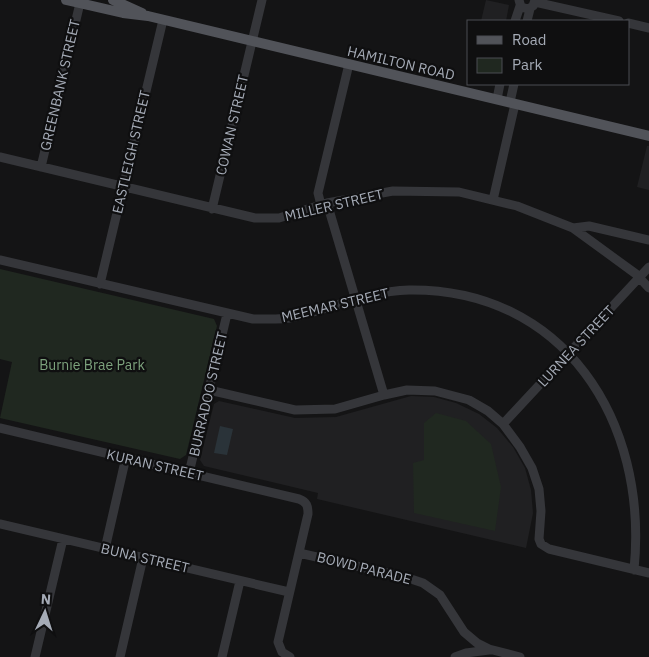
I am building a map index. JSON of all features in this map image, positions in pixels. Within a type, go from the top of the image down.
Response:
[{"type":"main road","name":"HAMILTON ROAD","points":[[66,0],[123,13],[148,16],[649,136]]},
{"type":"main road","name":"HAMILTON ROAD","points":[[113,0],[148,16]]},
{"type":"street","name":"COWAN STREET","points":[[212,209],[262,0]]},
{"type":"street","name":"GREENBANK STREET","points":[[41,167],[80,3]]},
{"type":"street","points":[[519,3],[523,9],[533,4],[615,20]]},
{"type":"street","points":[[515,20],[519,3]]},
{"type":"street","points":[[527,20],[533,4]]},
{"type":"street","name":"EASTLEIGH STREET","points":[[100,284],[163,20]]},
{"type":"street","points":[[629,23],[649,28]]},
{"type":"street","points":[[349,64],[318,193],[324,204],[356,299],[384,395]]},
{"type":"street","points":[[496,99],[500,85]]},
{"type":"street","points":[[493,200],[513,103],[514,85]]},
{"type":"street","name":"MILLER STREET","points":[[0,157],[255,218],[274,218],[324,204],[384,192],[460,192],[532,211],[573,228],[640,277],[649,288]]},
{"type":"street","points":[[573,228],[589,226],[649,240]]},
{"type":"street","name":"MEEMAR STREET","points":[[0,260],[253,319],[293,318],[356,299],[408,290],[451,292],[492,302],[530,320],[557,338],[598,381],[626,431],[637,471],[641,514],[634,570]]},
{"type":"street","name":"LURNEA STREET","points":[[503,424],[649,267]]},
{"type":"street","name":"BURRADOO STREET","points":[[189,473],[227,314]]},
{"type":"street","points":[[209,390],[295,410],[335,409],[384,395],[413,390],[435,391],[459,396],[481,406],[503,424],[520,447],[532,468],[539,489],[541,511],[539,539],[541,544],[549,550],[649,574]]},
{"type":"street","name":"KURAN STREET","points":[[0,428],[299,498],[307,505],[306,520],[299,552]]},
{"type":"street","points":[[105,549],[126,458]]},
{"type":"street","name":"BUNA STREET","points":[[0,524],[289,592]]},
{"type":"street","points":[[35,657],[63,539]]},
{"type":"street","points":[[290,657],[282,652],[278,642],[299,552]]},
{"type":"street","name":"BOWD PARADE","points":[[299,552],[423,583],[440,596],[464,632],[489,650]]},
{"type":"street","points":[[120,657],[143,558]]},
{"type":"street","points":[[222,657],[240,581]]},
{"type":"street","points":[[455,657],[466,653],[489,650],[520,657]]},
{"type":"shaded area","points":[[486,0],[509,5],[506,20],[481,20]]},
{"type":"shaded area","points":[[647,146],[649,146],[649,190],[637,187]]},
{"type":"shaded area","points":[[411,396],[434,397],[456,403],[479,414],[497,428],[513,447],[525,468],[531,490],[533,513],[526,548],[317,499],[318,493],[204,466],[200,460],[214,404],[219,401],[295,418],[336,417]]},
{"type":"shaded area","points":[[220,426],[233,429],[227,455],[214,453]]},
{"type":"green space","name":"Burnie Brae Park","points":[[0,269],[214,319],[217,326],[186,455],[180,459],[0,418],[12,362],[0,359]]},
{"type":"green space","points":[[436,413],[466,421],[491,444],[501,487],[495,531],[414,513],[413,463],[424,460],[424,423]]}]
